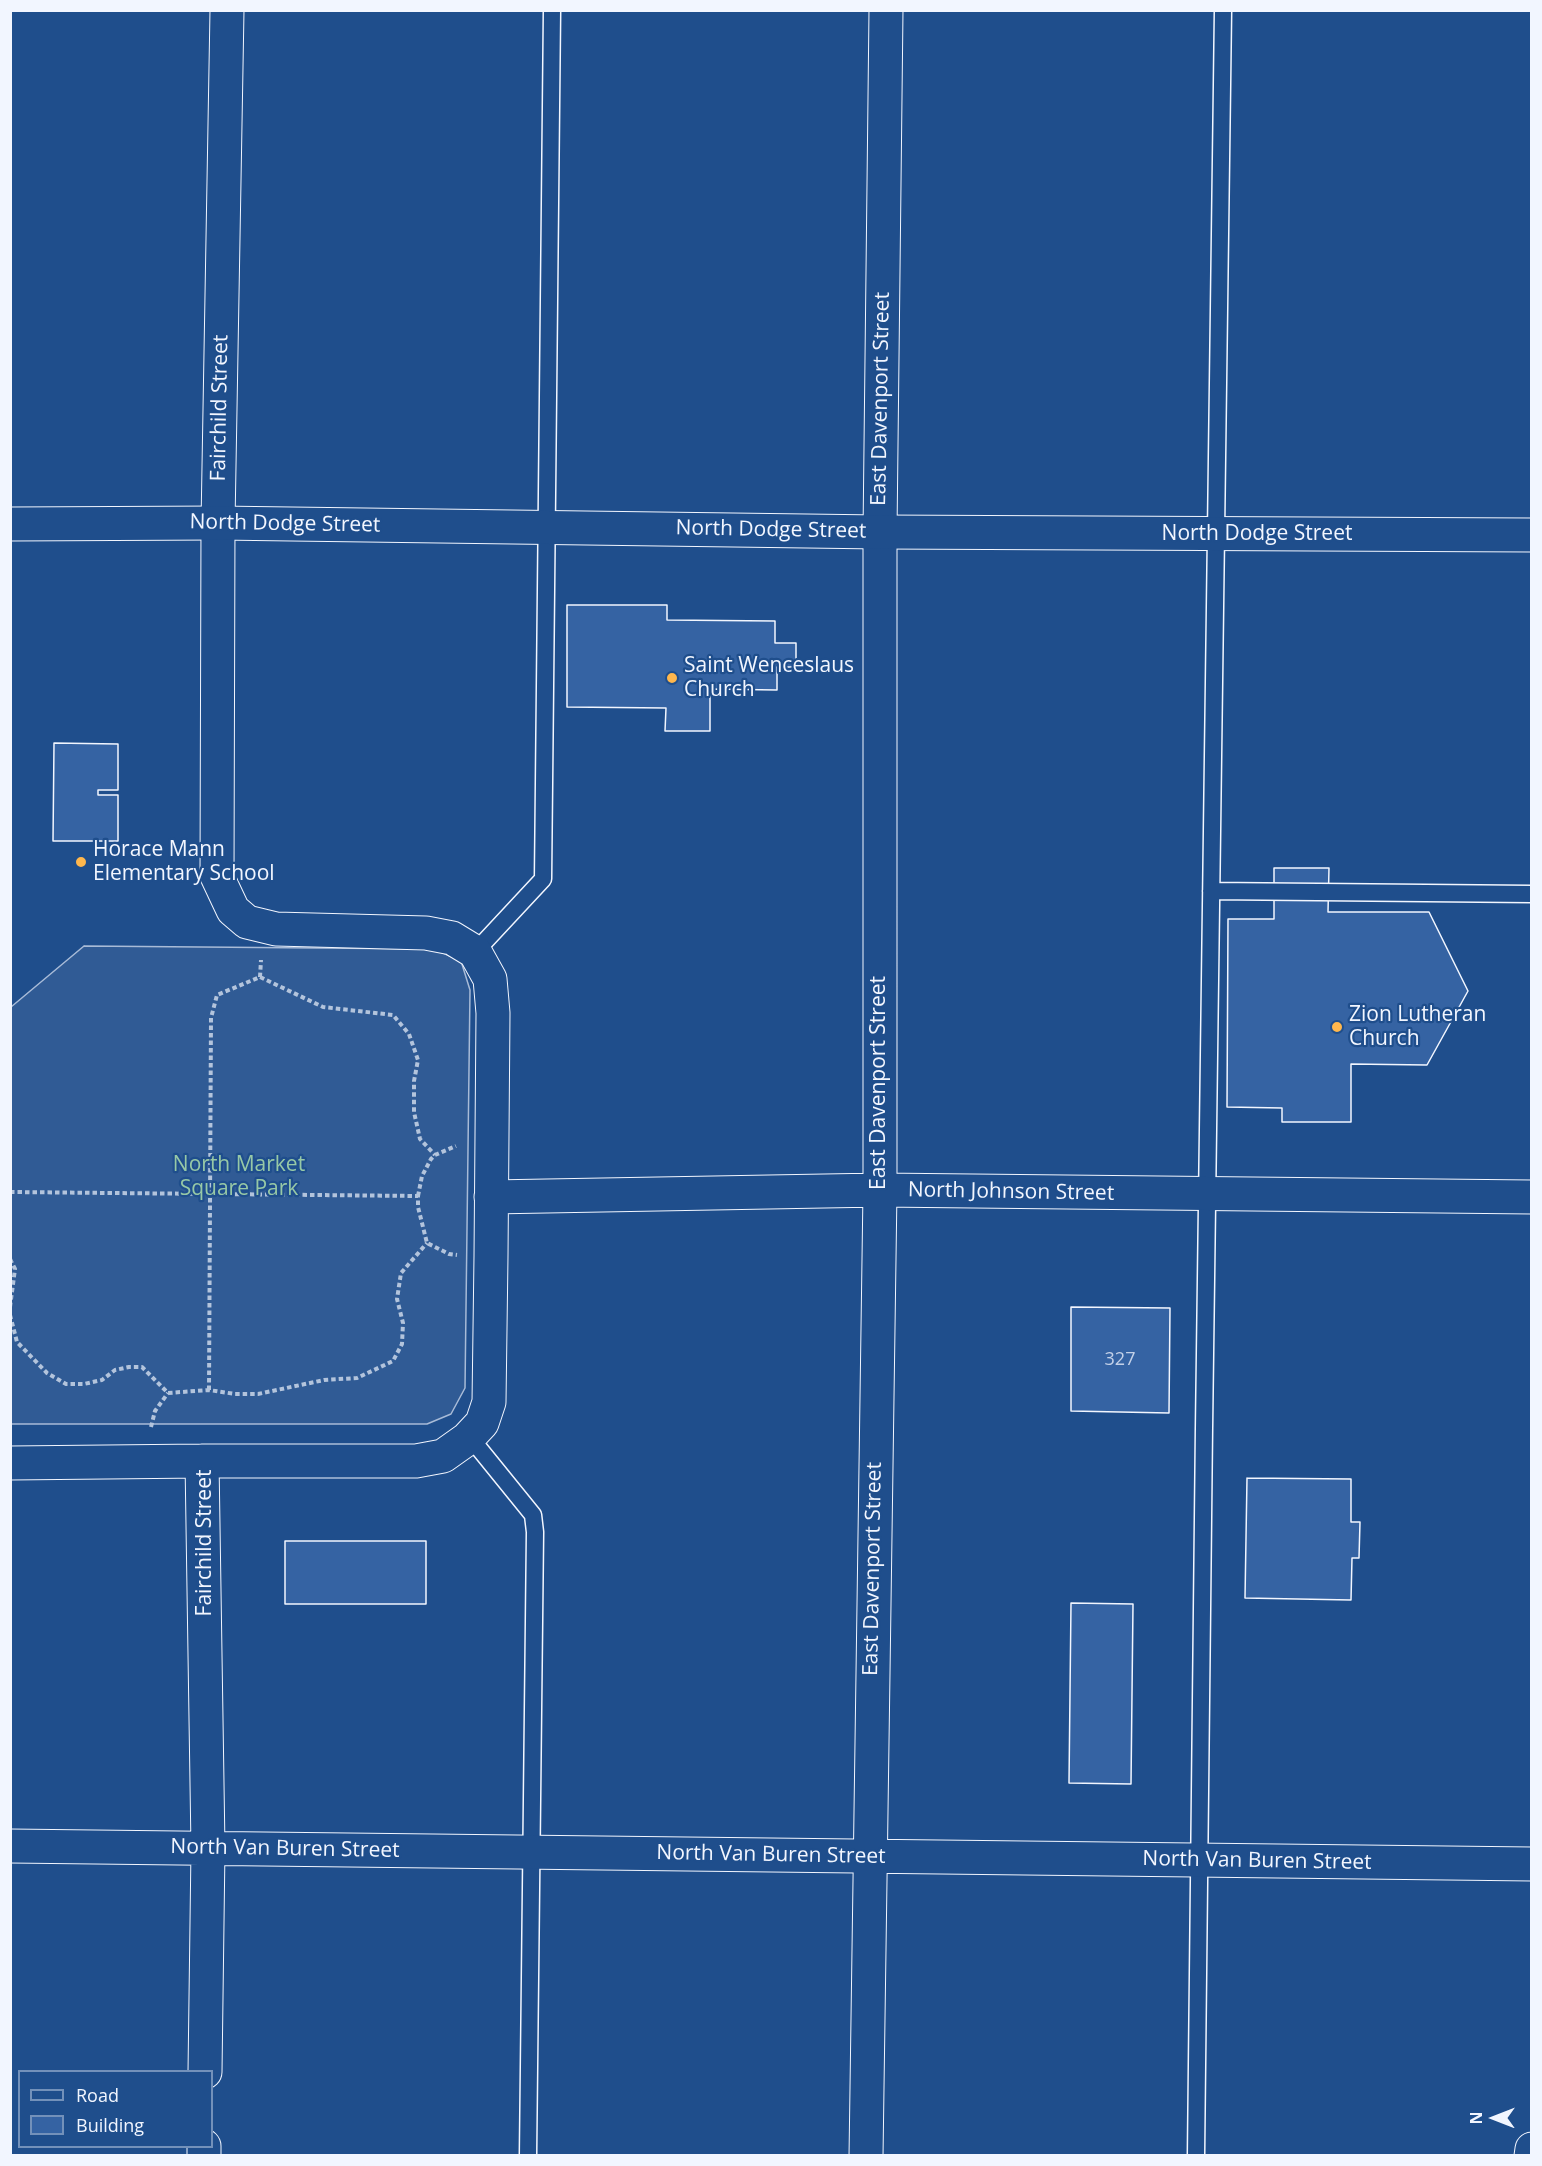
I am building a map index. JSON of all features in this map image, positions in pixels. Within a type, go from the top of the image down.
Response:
[{"type":"street","name":"Fairchild Street","points":[[205,2070],[208,1848],[202,1461],[416,1461],[443,1456],[482,1423],[489,1402],[491,1256],[493,1014],[490,979],[475,952],[452,938],[426,933],[276,928],[247,922],[233,910],[217,876],[218,523],[227,10]]},
{"type":"street","name":"East Davenport Street","points":[[866,2156],[879,1190],[879,532],[886,10]]},
{"type":"street","name":"North Dodge Street","points":[[10,524],[218,523],[879,532],[1532,535]]},
{"type":"street","name":"North Johnson Street","points":[[491,1197],[879,1190],[1532,1197]]},
{"type":"street","points":[[10,1463],[202,1461]]},
{"type":"street","name":"North Van Buren Street","points":[[10,1846],[1532,1864]]},
{"type":"street","points":[[1531,2156],[1532,2149]]},
{"type":"lane","points":[[475,952],[543,879],[552,10]]},
{"type":"lane","points":[[1196,2156],[1223,10]]},
{"type":"lane","points":[[1211,891],[1532,894]]},
{"type":"lane","points":[[469,1436],[533,1515],[535,1532],[528,2156]]},
{"type":"path","points":[[209,1390],[211,1018],[217,995],[260,977],[323,1007],[393,1015],[410,1034],[418,1060],[414,1081],[414,1112],[420,1139],[435,1155]]},
{"type":"path","points":[[491,1256],[449,1254],[427,1243],[418,1207],[418,1196],[422,1176],[435,1155],[458,1145],[492,1143]]},
{"type":"path","points":[[10,1192],[418,1196]]},
{"type":"path","points":[[10,1315],[17,1342],[47,1373],[66,1384],[84,1384],[102,1380],[115,1370],[142,1367],[168,1393],[209,1390],[235,1394],[258,1394],[324,1380],[357,1378],[393,1361],[402,1344],[403,1323],[397,1299],[401,1273],[427,1243]]},
{"type":"path","points":[[10,1259],[15,1269],[10,1307]]},
{"type":"shaded area","name":"North Market Square Park","points":[[84,946],[434,949],[461,961],[470,990],[465,1388],[451,1414],[427,1424],[11,1424],[11,1007]]},
{"type":"building","name":"Saint Wenceslaus Church","points":[[567,605],[667,605],[667,620],[775,621],[775,643],[796,643],[796,667],[777,667],[777,690],[710,689],[710,731],[665,731],[666,708],[567,707]]},
{"type":"building","points":[[54,743],[118,744],[118,790],[98,790],[98,795],[118,795],[118,841],[53,841]]},
{"type":"building","name":"Zion Lutheran Church","points":[[1274,868],[1329,868],[1328,912],[1429,912],[1468,991],[1427,1065],[1351,1064],[1351,1122],[1282,1122],[1282,1108],[1227,1107],[1228,919],[1274,919]]},
{"type":"building","points":[[1071,1307],[1170,1308],[1169,1413],[1071,1411]]},
{"type":"building","points":[[1247,1478],[1351,1479],[1351,1522],[1360,1522],[1359,1558],[1352,1558],[1351,1600],[1245,1598]]},
{"type":"building","points":[[285,1541],[426,1541],[426,1604],[285,1604]]},
{"type":"building","points":[[1071,1603],[1133,1604],[1131,1784],[1069,1783]]},
{"type":"place","name":"Saint Wenceslaus Church","points":[[672,678]]},
{"type":"place","name":"Horace Mann Elementary School","points":[[81,862]]},
{"type":"place","name":"Zion Lutheran Church","points":[[1337,1027]]}]
